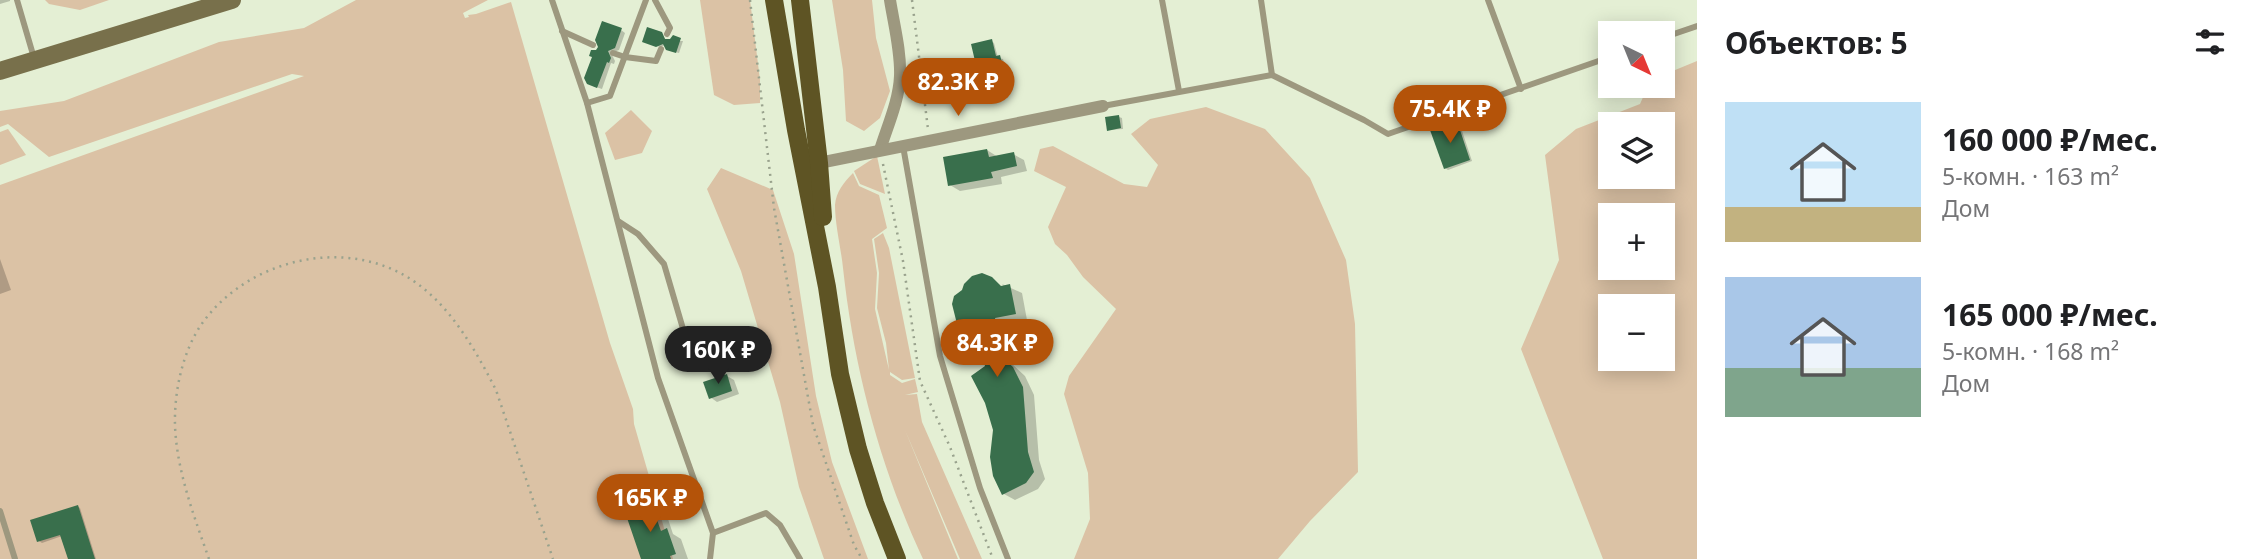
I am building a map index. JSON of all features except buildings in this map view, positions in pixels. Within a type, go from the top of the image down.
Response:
[{"type":"main road","points":[[0,71],[232,0]]},
{"type":"main road","points":[[774,0],[827,287],[840,374],[858,449],[897,559]]},
{"type":"main road","points":[[800,0],[819,163],[827,287]]},
{"type":"street","points":[[880,150],[900,78],[890,0]]},
{"type":"street","points":[[819,163],[1103,106]]},
{"type":"lane","points":[[17,0],[35,60]]},
{"type":"lane","points":[[552,0],[587,103],[658,378],[713,533],[710,559]]},
{"type":"lane","points":[[587,103],[610,96],[646,0]]},
{"type":"lane","points":[[655,0],[670,28],[667,34]]},
{"type":"lane","points":[[1161,0],[1179,91]]},
{"type":"lane","points":[[1261,0],[1272,75]]},
{"type":"lane","points":[[1488,0],[1521,89]]},
{"type":"lane","points":[[1675,34],[1697,26]]},
{"type":"lane","points":[[562,32],[593,45]]},
{"type":"lane","points":[[613,52],[625,57],[656,61],[662,49]]},
{"type":"lane","points":[[1103,106],[1272,75],[1388,134],[1598,61]]},
{"type":"lane","points":[[903,146],[940,356],[980,488],[1008,559]]},
{"type":"lane","points":[[618,221],[638,234],[664,264],[686,339]]},
{"type":"lane","points":[[0,511],[15,559]]},
{"type":"lane","points":[[713,533],[766,513],[780,524],[800,559]]},
{"type":"path","points":[[750,0],[774,208],[813,425],[854,545],[862,559]]},
{"type":"path","points":[[912,0],[930,141]]},
{"type":"path","points":[[880,150],[902,261],[920,381],[950,447],[993,559]]},
{"type":"path","points":[[209,559],[187,496],[175,425],[181,371],[189,346],[209,315],[235,290],[280,266],[323,257],[367,262],[409,278],[431,296],[450,317],[496,390],[553,559]]},
{"type":"shaded area","points":[[45,0],[109,0],[80,10],[49,4]]},
{"type":"shaded area","points":[[356,0],[488,0],[463,13],[465,18],[511,2],[610,343],[633,409],[634,424],[673,559],[0,559],[0,185],[304,76],[292,74],[49,157],[8,124],[0,127],[0,111],[64,101],[219,42],[304,28]]},
{"type":"shaded area","points":[[700,0],[750,0],[760,80],[760,103],[734,105],[714,95]]},
{"type":"shaded area","points":[[832,0],[872,0],[876,38],[890,91],[880,118],[864,131],[846,121],[843,70]]},
{"type":"shaded area","points":[[1697,61],[1697,559],[1603,559],[1521,349],[1559,260],[1545,155],[1576,129],[1598,120],[1598,189],[1675,189],[1675,112],[1620,112],[1640,104],[1643,98],[1675,98],[1675,70]]},
{"type":"shaded area","points":[[1206,107],[1265,129],[1310,178],[1346,260],[1355,324],[1358,472],[1310,521],[1278,559],[1074,559],[1090,519],[1088,473],[1064,394],[1069,376],[1116,309],[1083,277],[1055,244],[1048,227],[1066,187],[1034,171],[1040,149],[1053,146],[1124,184],[1147,187],[1158,165],[1131,134],[1150,119]]},
{"type":"shaded area","points":[[631,110],[652,131],[642,153],[615,160],[605,133]]},
{"type":"shaded area","points":[[8,129],[26,155],[0,165],[0,132]]},
{"type":"shaded area","points":[[877,156],[885,194],[860,184],[854,171]]},
{"type":"shaded area","points":[[721,168],[773,190],[794,254],[816,396],[832,462],[868,559],[824,559],[799,487],[780,402],[741,271],[707,189]]},
{"type":"shaded area","points":[[853,173],[859,186],[879,195],[887,228],[872,239],[877,273],[875,309],[889,370],[886,343],[877,308],[879,273],[874,239],[883,233],[889,248],[915,378],[902,380],[890,372],[890,375],[902,383],[915,379],[918,392],[905,395],[917,394],[922,422],[982,559],[960,559],[905,430],[958,559],[923,559],[894,489],[871,417],[854,343],[836,220],[837,196]]}]
